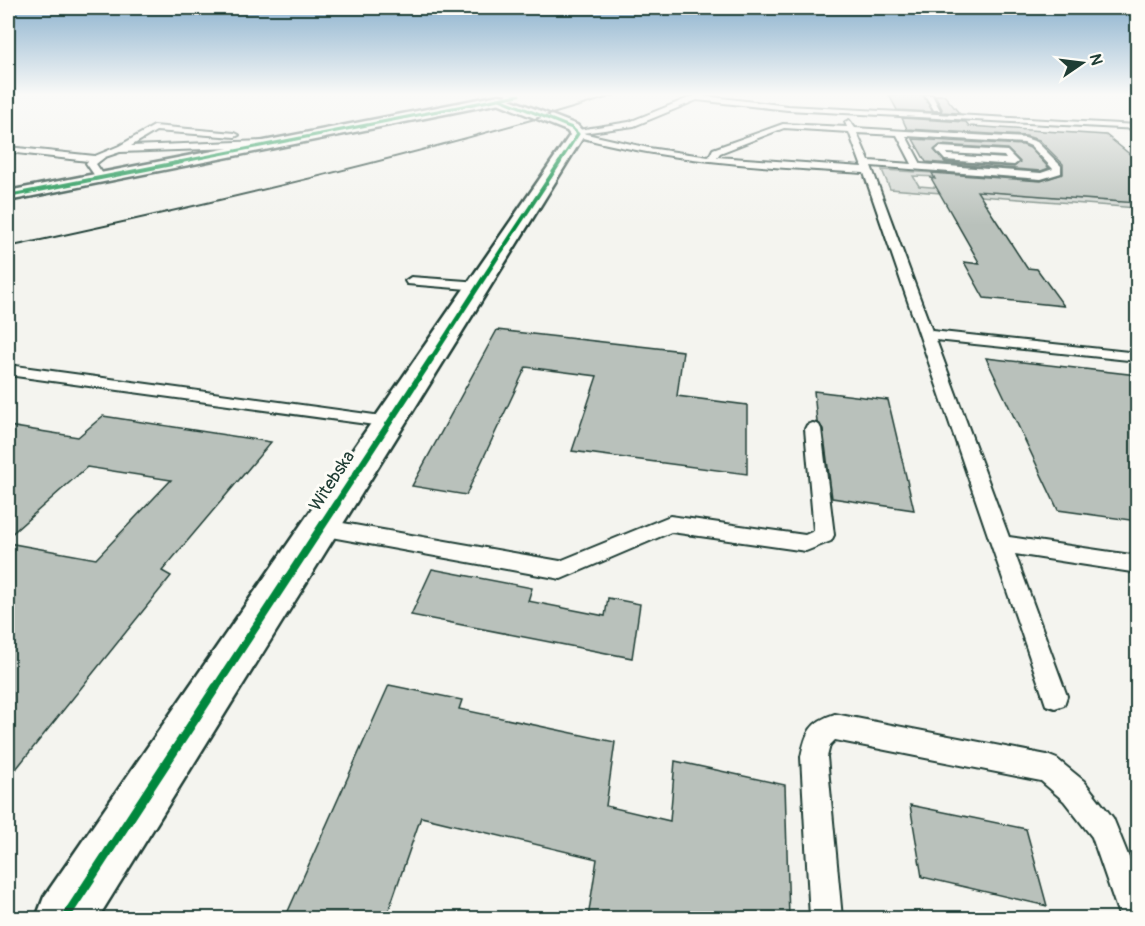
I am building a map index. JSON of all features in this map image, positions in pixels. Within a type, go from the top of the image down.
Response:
[{"type":"street","points":[[8,196],[294,138]]},
{"type":"street","name":"Witebska","points":[[65,918],[480,286],[574,138]]},
{"type":"lane","points":[[100,177],[91,163],[137,138]]},
{"type":"lane","points":[[247,138],[265,144]]},
{"type":"lane","points":[[598,138],[663,154],[712,159],[866,167],[918,167],[1041,176],[1058,171],[1058,168],[1030,142],[975,138]]},
{"type":"lane","points":[[712,159],[716,150],[749,138]]},
{"type":"lane","points":[[856,138],[1055,696]]},
{"type":"lane","points":[[903,138],[918,167]]},
{"type":"lane","points":[[119,149],[265,144]]},
{"type":"lane","points":[[8,150],[95,159]]},
{"type":"lane","points":[[932,153],[943,153],[945,157],[1014,162],[1007,154],[940,150],[943,153]]},
{"type":"lane","points":[[910,151],[921,152]]},
{"type":"lane","points":[[16,160],[34,153]]},
{"type":"lane","points":[[411,281],[480,286]]},
{"type":"lane","points":[[926,335],[1137,357]]},
{"type":"lane","points":[[8,370],[389,422]]},
{"type":"lane","points":[[320,527],[561,570],[670,524],[806,543],[824,535],[813,429]]},
{"type":"lane","points":[[1001,544],[1137,565]]},
{"type":"lane","points":[[826,918],[814,757],[817,739],[824,730],[835,727],[1047,769],[1074,791],[1103,828],[1136,918]]},
{"type":"shaded area","points":[[882,170],[969,175],[969,178],[913,176],[919,186],[1119,202],[1118,184],[1137,202],[1137,208],[890,189]]},
{"type":"building","points":[[1033,138],[1110,138],[1137,160],[1137,203],[977,191],[1027,268],[1037,269],[1064,306],[984,298],[964,262],[980,264],[931,178],[935,179],[932,173],[1041,181],[1063,174],[1063,164],[1039,140]]},
{"type":"building","points":[[913,139],[1023,145],[1030,148],[1049,168],[1041,171],[926,162]],"holes":[[[940,145],[1007,149],[1020,162],[1014,167],[945,162],[934,150]]]},
{"type":"building","points":[[497,330],[683,351],[677,396],[747,405],[747,474],[572,451],[597,376],[526,367],[466,495],[412,486]]},
{"type":"building","points":[[986,358],[1137,375],[1137,521],[1058,510]]},
{"type":"building","points":[[814,391],[888,400],[914,510],[832,498],[823,429],[817,422]]},
{"type":"building","points":[[103,416],[271,442],[162,571],[171,576],[8,779],[8,543],[96,559],[171,480],[87,467],[8,537],[8,426],[78,437]]},
{"type":"building","points":[[432,569],[532,588],[528,601],[605,616],[608,598],[640,604],[632,658],[411,615]]},
{"type":"building","points":[[389,685],[462,700],[459,709],[615,742],[606,806],[670,821],[675,761],[785,785],[789,918],[588,918],[597,859],[421,817],[386,918],[285,918]]},
{"type":"building","points":[[910,805],[1026,829],[1047,906],[922,877]]},
{"type":"railway","points":[[8,247],[314,177],[464,138]]},
{"type":"cycle path","points":[[8,196],[300,138]]},
{"type":"cycle path","points":[[65,918],[575,138]]}]
